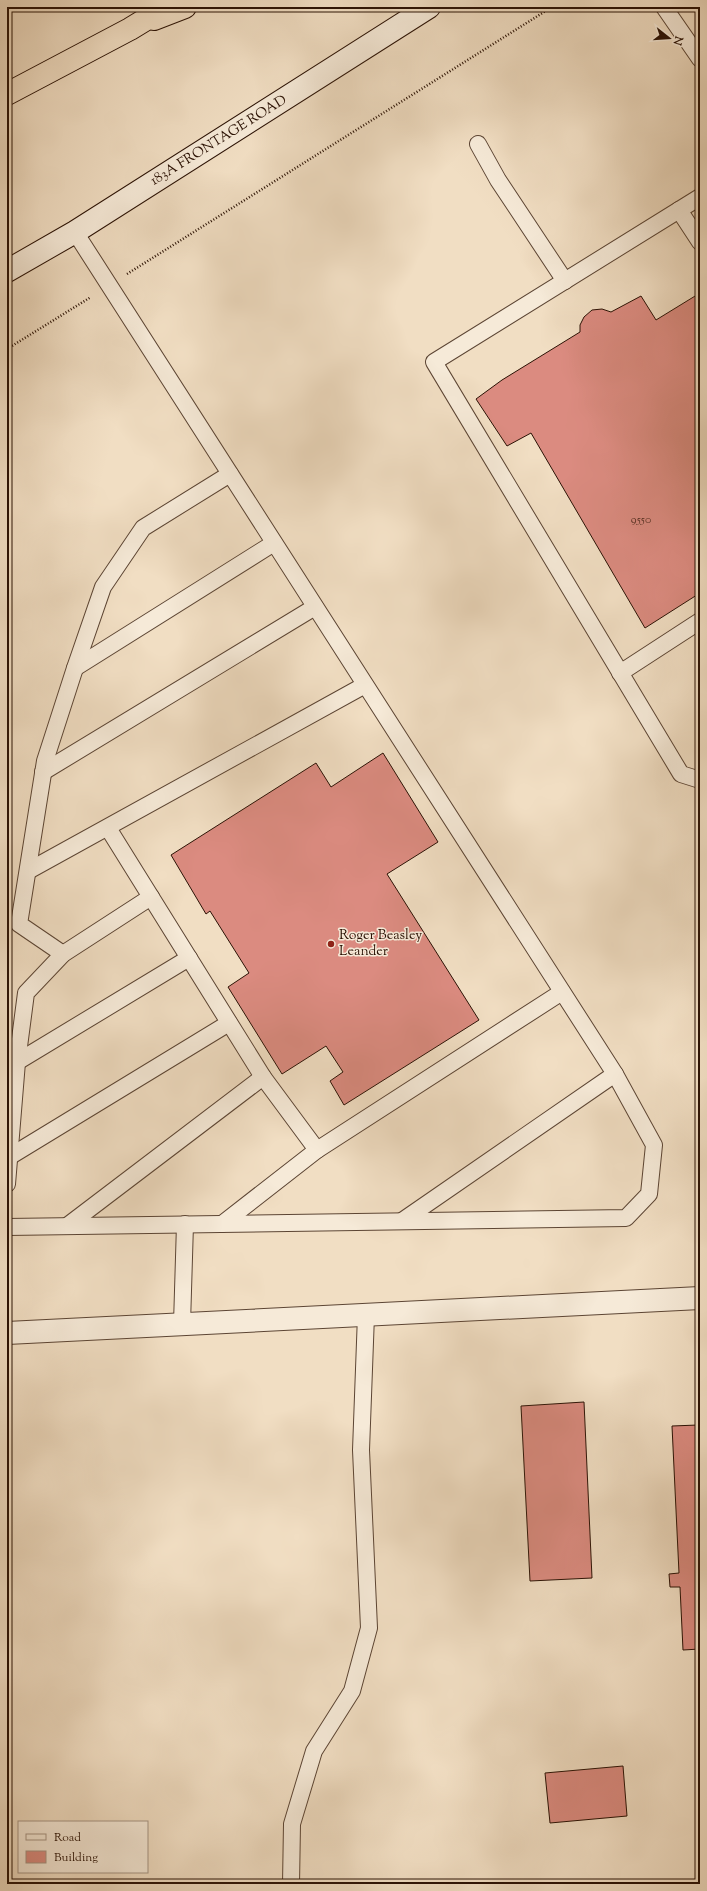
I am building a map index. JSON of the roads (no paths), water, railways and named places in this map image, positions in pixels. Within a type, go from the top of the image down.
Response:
[{"type":"highway","points":[[7,94],[130,29],[166,7]]},
{"type":"highway","points":[[130,29],[185,7]]},
{"type":"street","name":"183A FRONTAGE ROAD","points":[[7,271],[75,232],[429,7]]},
{"type":"street","points":[[7,1333],[700,1298]]},
{"type":"lane","points":[[664,7],[700,59]]},
{"type":"lane","points":[[478,144],[498,180],[565,281]]},
{"type":"lane","points":[[700,197],[434,362],[681,774],[700,780]]},
{"type":"lane","points":[[679,210],[700,242]]},
{"type":"lane","points":[[7,1226],[626,1218],[649,1194],[654,1145],[615,1074],[75,232]]},
{"type":"lane","points":[[63,954],[19,924],[45,761],[103,587],[143,528],[230,474]]},
{"type":"lane","points":[[75,668],[274,543]]},
{"type":"lane","points":[[43,772],[315,607]]},
{"type":"lane","points":[[620,673],[700,621]]},
{"type":"lane","points":[[28,871],[365,685]]},
{"type":"lane","points":[[108,828],[263,1077],[317,1150]]},
{"type":"lane","points":[[7,1184],[17,1062],[26,993],[63,954],[151,897]]},
{"type":"lane","points":[[17,1062],[189,958]]},
{"type":"lane","points":[[222,1224],[317,1150],[562,992]]},
{"type":"lane","points":[[9,1157],[230,1023]]},
{"type":"lane","points":[[402,1221],[615,1074]]},
{"type":"lane","points":[[67,1226],[263,1077]]},
{"type":"lane","points":[[182,1324],[185,1224]]},
{"type":"lane","points":[[291,1884],[292,1824],[298,1802],[314,1751],[352,1691],[369,1628],[361,1450],[366,1315]]},
{"type":"place","name":"Roger Beasley Leander","points":[[331,944]]}]
